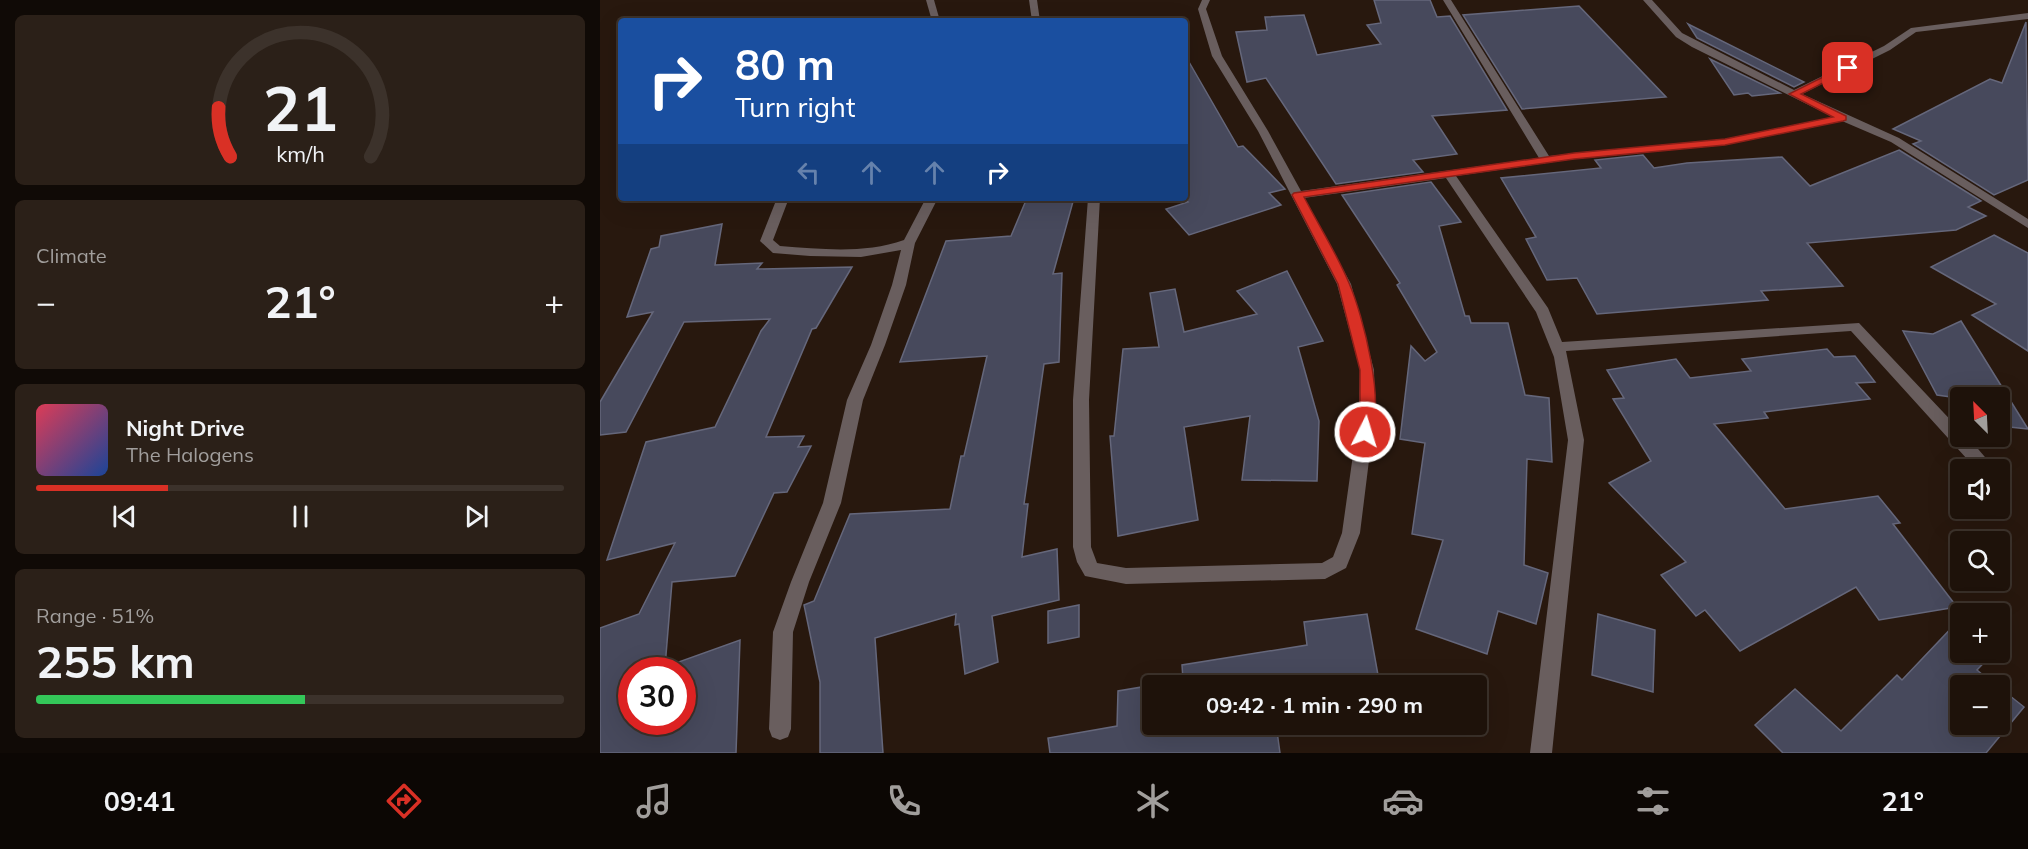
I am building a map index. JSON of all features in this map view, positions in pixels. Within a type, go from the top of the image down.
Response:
[{"type":"street","points":[[930,0],[935,18]]},
{"type":"street","points":[[1033,0],[1036,18]]},
{"type":"street","points":[[1094,201],[1081,400],[1082,547],[1086,562],[1092,570],[1126,576],[1325,571],[1340,562],[1351,533],[1367,412],[1367,370],[1344,284],[1263,131],[1216,56],[1202,9],[1206,0]]},
{"type":"street","points":[[1447,0],[1546,160]]},
{"type":"street","points":[[1647,0],[1679,35],[1843,118],[1895,140],[2026,220]]},
{"type":"street","points":[[1794,94],[1887,48],[1914,30],[2028,16]]},
{"type":"street","points":[[1298,195],[1546,160],[1725,142],[1843,118]]},
{"type":"street","points":[[1449,174],[1543,311],[1557,347],[1576,440],[1541,753]]},
{"type":"street","points":[[782,201],[766,242],[777,250],[864,254],[894,249],[909,243]]},
{"type":"street","points":[[780,729],[783,632],[800,582],[832,503],[855,400],[878,345],[899,285],[909,243],[930,201]]},
{"type":"street","points":[[1557,347],[1854,326],[1978,459]]},
{"type":"building","points":[[1374,0],[1430,0],[1437,17],[1450,16],[1507,110],[1432,116],[1457,154],[1413,160],[1423,172],[1336,184],[1266,78],[1247,82],[1236,32],[1267,30],[1265,17],[1304,15],[1317,55],[1381,44],[1367,25],[1381,23]]},
{"type":"building","points":[[1579,6],[1666,97],[1522,109],[1463,15]]},
{"type":"building","points":[[2026,22],[2028,180],[1994,195],[1913,144],[1921,141],[1893,129],[1990,79],[2002,83]]},
{"type":"building","points":[[1688,24],[1804,82],[1794,87],[1697,38]]},
{"type":"building","points":[[1710,59],[1780,93],[1734,95]]},
{"type":"building","points":[[1188,60],[1238,147],[1243,146],[1285,189],[1269,193],[1281,205],[1189,235],[1166,209],[1188,202]]},
{"type":"building","points":[[1899,150],[1981,201],[1968,207],[1986,216],[1956,230],[1807,243],[1843,286],[1761,291],[1768,300],[1597,314],[1577,278],[1547,280],[1526,239],[1536,237],[1501,178],[1601,168],[1595,160],[1643,155],[1654,168],[1687,163],[1782,157],[1810,186]]},
{"type":"building","points":[[1431,182],[1461,222],[1439,226],[1465,316],[1469,316],[1471,323],[1508,323],[1525,395],[1549,398],[1552,462],[1527,459],[1524,565],[1548,573],[1536,624],[1498,611],[1487,654],[1416,629],[1443,540],[1412,534],[1425,443],[1400,439],[1411,346],[1425,361],[1437,352],[1397,285],[1400,283],[1342,195]]},
{"type":"building","points":[[1026,201],[1073,201],[1053,274],[1062,273],[1059,362],[1044,364],[1024,504],[1028,504],[1022,557],[1057,549],[1059,600],[992,616],[998,662],[965,674],[959,624],[955,625],[956,614],[875,638],[883,753],[820,753],[820,682],[804,605],[814,601],[850,514],[950,509],[987,356],[900,362],[946,241],[1011,236]]},
{"type":"building","points":[[722,224],[715,265],[762,263],[757,269],[852,267],[816,328],[812,329],[766,437],[804,436],[798,447],[811,446],[787,492],[774,493],[735,576],[672,582],[666,657],[618,657],[618,735],[696,735],[696,657],[693,657],[740,640],[736,753],[600,753],[600,628],[639,614],[675,543],[607,560],[646,442],[715,427],[761,331],[770,319],[684,322],[626,432],[600,435],[600,402],[653,312],[627,317],[651,249],[659,247],[661,236]]},
{"type":"building","points":[[1994,235],[2028,253],[2028,351],[1972,315],[1996,304],[1931,267]]},
{"type":"building","points":[[1287,271],[1323,341],[1298,347],[1319,421],[1317,481],[1242,480],[1250,416],[1184,427],[1198,520],[1118,536],[1110,436],[1114,436],[1123,349],[1159,347],[1150,293],[1175,289],[1184,332],[1257,314],[1237,291]]},
{"type":"building","points":[[1961,321],[2002,387],[1950,387],[1950,397],[1937,395],[1903,331],[1933,334]]},
{"type":"building","points":[[1827,349],[1834,357],[1855,356],[1875,382],[1856,383],[1870,399],[1764,412],[1768,418],[1714,424],[1785,509],[1878,496],[1900,523],[1893,524],[1954,603],[1950,603],[1950,608],[1879,620],[1856,587],[1740,651],[1705,610],[1696,616],[1661,575],[1686,562],[1609,483],[1651,461],[1613,399],[1624,398],[1607,370],[1676,359],[1690,378],[1751,371],[1742,359]]},
{"type":"building","points":[[2010,400],[2028,429],[2010,427]]},
{"type":"building","points":[[1079,605],[1079,637],[1048,643],[1048,611]]},
{"type":"building","points":[[1367,614],[1378,675],[1183,675],[1182,665],[1307,645],[1304,622]]},
{"type":"building","points":[[1598,614],[1655,630],[1653,692],[1592,675]]},
{"type":"building","points":[[1950,630],[1950,663],[1984,663],[1977,670],[1983,675],[1950,675],[1950,735],[2001,735],[1986,753],[1783,753],[1755,725],[1795,689],[1841,731],[1897,675],[1902,680]]},
{"type":"building","points":[[1142,687],[1142,735],[1278,735],[1280,753],[1050,753],[1048,738],[1117,726],[1118,691]]},
{"type":"building","points":[[2010,696],[2024,707],[2010,724]]},
{"type":"route","points":[[1365,432],[1367,370],[1344,284],[1298,195],[1574,156],[1725,142],[1843,118],[1794,94],[1848,68]]}]
